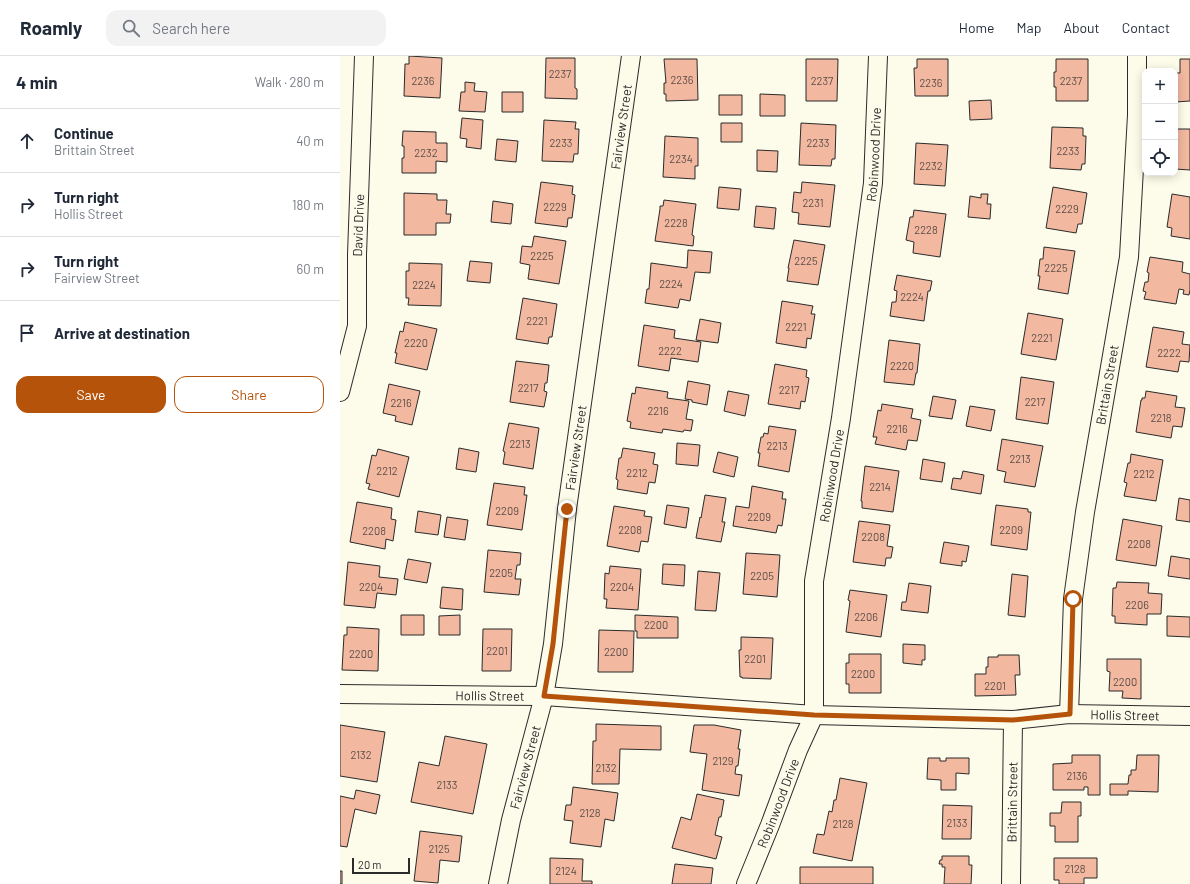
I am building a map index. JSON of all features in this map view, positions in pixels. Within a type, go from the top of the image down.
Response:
[{"type":"street","name":"David Drive","points":[[340,392],[357,326],[358,231],[364,56]]},
{"type":"street","name":"Fairview Street","points":[[498,884],[511,820],[544,696],[553,644],[567,509],[631,56]]},
{"type":"street","name":"Robinwood Drive","points":[[746,884],[798,750],[814,715],[814,581],[841,418],[873,184],[878,56]]},
{"type":"street","name":"Brittain Street","points":[[1070,714],[1073,599],[1085,512],[1129,257],[1137,114],[1137,56]]},
{"type":"street","name":"Hollis Street","points":[[340,694],[544,696],[814,715],[1013,720],[1070,714],[1190,716]]},
{"type":"street","name":"Brittain Street","points":[[1011,884],[1013,720]]},
{"type":"building","points":[[409,56],[442,58],[440,98],[404,96],[405,64],[409,64]]},
{"type":"building","points":[[546,58],[575,58],[575,88],[577,89],[577,99],[545,98]]},
{"type":"building","points":[[664,59],[697,59],[698,100],[666,101],[666,94],[664,94],[664,83],[666,83]]},
{"type":"building","points":[[806,59],[838,59],[837,101],[806,101]]},
{"type":"building","points":[[917,59],[948,59],[948,96],[915,96],[914,68],[917,68]]},
{"type":"building","points":[[1056,59],[1088,59],[1088,101],[1056,101],[1054,72],[1056,72]]},
{"type":"building","points":[[1180,59],[1190,59],[1190,101],[1178,102],[1178,73],[1180,73]]},
{"type":"building","points":[[465,82],[475,83],[474,91],[487,92],[485,112],[459,111],[461,92],[465,92]]},
{"type":"building","points":[[502,92],[523,92],[523,112],[502,112]]},
{"type":"building","points":[[760,94],[785,95],[785,116],[760,116]]},
{"type":"building","points":[[719,95],[742,95],[742,115],[719,115]]},
{"type":"building","points":[[991,100],[992,119],[970,120],[969,101]]},
{"type":"building","points":[[462,118],[483,120],[481,149],[466,147],[467,139],[460,138]]},
{"type":"building","points":[[544,120],[576,122],[575,129],[579,129],[578,154],[574,154],[573,162],[542,161]]},
{"type":"building","points":[[721,123],[742,123],[742,142],[721,142]]},
{"type":"building","points":[[801,123],[836,125],[835,159],[832,159],[831,166],[799,165]]},
{"type":"building","points":[[1052,127],[1083,128],[1083,136],[1086,136],[1085,164],[1082,164],[1081,170],[1050,168]]},
{"type":"building","points":[[1178,129],[1190,129],[1190,170],[1178,169]]},
{"type":"building","points":[[403,131],[436,132],[436,143],[447,143],[447,162],[436,161],[436,173],[402,173],[402,158],[404,158],[404,146],[402,146]]},
{"type":"building","points":[[665,136],[698,138],[698,166],[695,166],[695,179],[663,177]]},
{"type":"building","points":[[497,139],[518,141],[516,162],[495,160]]},
{"type":"building","points":[[916,143],[948,145],[945,186],[914,184]]},
{"type":"building","points":[[757,150],[778,151],[777,172],[757,171]]},
{"type":"building","points":[[541,182],[573,186],[572,194],[575,195],[572,218],[568,218],[567,227],[535,223]]},
{"type":"building","points":[[802,182],[835,185],[830,227],[798,224],[799,213],[792,212],[794,192],[801,193]]},
{"type":"building","points":[[719,187],[741,189],[739,210],[717,208]]},
{"type":"building","points":[[1053,187],[1087,193],[1082,224],[1078,224],[1076,233],[1046,228]]},
{"type":"building","points":[[404,193],[437,194],[437,200],[447,200],[446,214],[451,214],[450,223],[436,223],[436,235],[404,235]]},
{"type":"building","points":[[981,194],[988,194],[987,204],[991,204],[990,219],[968,217],[970,196],[981,198]]},
{"type":"building","points":[[1172,194],[1190,197],[1190,239],[1171,236],[1172,228],[1167,227]]},
{"type":"building","points":[[664,200],[696,204],[692,235],[694,236],[693,246],[655,241],[660,206],[663,206]]},
{"type":"building","points":[[493,201],[513,204],[511,224],[491,222]]},
{"type":"building","points":[[756,206],[776,208],[774,229],[754,227]]},
{"type":"building","points":[[914,210],[946,214],[940,257],[913,253],[914,242],[906,240],[910,217],[913,217]]},
{"type":"building","points":[[534,236],[566,241],[559,284],[528,279],[530,265],[520,263],[522,246],[532,247]]},
{"type":"building","points":[[794,240],[825,245],[818,285],[787,281],[788,268]]},
{"type":"building","points":[[1044,247],[1075,251],[1068,294],[1038,289],[1040,259],[1043,259]]},
{"type":"building","points":[[688,250],[712,252],[710,273],[695,272],[690,301],[680,299],[678,308],[645,303],[647,289],[649,289],[651,263],[687,268]]},
{"type":"building","points":[[1150,257],[1183,262],[1182,272],[1190,274],[1189,295],[1183,294],[1184,290],[1179,289],[1176,304],[1144,299],[1146,292],[1143,291],[1145,282],[1148,282],[1149,273],[1147,272]]},
{"type":"building","points":[[470,261],[492,263],[490,283],[467,281]]},
{"type":"building","points":[[409,263],[442,264],[441,306],[408,305],[409,298],[406,298],[406,271],[409,271]]},
{"type":"building","points":[[897,275],[932,281],[930,291],[928,291],[924,321],[890,316],[892,302],[896,302],[897,291],[894,290]]},
{"type":"building","points":[[523,298],[557,304],[552,337],[549,337],[548,344],[516,339]]},
{"type":"building","points":[[782,301],[813,306],[811,314],[815,314],[811,339],[807,338],[806,348],[776,343]]},
{"type":"building","points":[[1028,313],[1063,319],[1056,360],[1021,354]]},
{"type":"building","points":[[700,319],[721,323],[718,343],[696,340]]},
{"type":"building","points":[[405,322],[437,329],[427,370],[395,363],[397,353],[395,353],[400,331],[403,332]]},
{"type":"building","points":[[644,325],[675,330],[674,338],[701,342],[698,362],[671,358],[669,371],[638,366]]},
{"type":"building","points":[[1153,327],[1184,332],[1182,344],[1190,345],[1189,362],[1180,361],[1178,372],[1146,367]]},
{"type":"building","points":[[889,340],[920,344],[917,373],[914,385],[884,382]]},
{"type":"building","points":[[516,361],[549,365],[547,383],[545,383],[544,391],[547,392],[544,407],[510,402]]},
{"type":"building","points":[[775,364],[807,370],[806,377],[809,378],[805,402],[801,401],[800,409],[768,404]]},
{"type":"building","points":[[1021,377],[1054,382],[1048,424],[1016,419]]},
{"type":"building","points":[[688,381],[710,385],[707,405],[685,399]]},
{"type":"building","points":[[389,384],[420,391],[412,425],[395,421],[396,416],[383,413]]},
{"type":"building","points":[[636,387],[668,392],[667,398],[689,401],[686,419],[693,420],[691,431],[684,430],[683,432],[663,429],[662,433],[630,428],[631,422],[627,421],[632,393],[635,394]]},
{"type":"building","points":[[728,391],[749,395],[745,416],[724,411]]},
{"type":"building","points":[[1146,391],[1177,396],[1175,407],[1185,408],[1182,427],[1173,426],[1171,438],[1136,432],[1141,400],[1142,398],[1145,398]]},
{"type":"building","points":[[933,396],[956,400],[952,419],[929,416]]},
{"type":"building","points":[[882,404],[913,409],[911,418],[921,420],[917,441],[908,440],[906,450],[875,444],[877,437],[873,437],[878,410],[881,411]]},
{"type":"building","points":[[970,406],[995,410],[991,431],[966,426]]},
{"type":"building","points":[[509,423],[539,428],[533,469],[503,464],[505,452],[503,451]]},
{"type":"building","points":[[769,426],[796,430],[789,472],[758,466],[760,453],[758,453],[761,437],[763,437],[764,433],[768,434]]},
{"type":"building","points":[[1002,439],[1043,446],[1035,487],[1004,482],[1006,472],[997,470]]},
{"type":"building","points":[[677,443],[700,445],[698,466],[676,464]]},
{"type":"building","points":[[459,448],[479,452],[476,472],[456,469]]},
{"type":"building","points":[[623,448],[655,453],[653,464],[658,465],[655,483],[649,482],[647,494],[617,489],[618,480],[616,479],[619,458],[621,458]]},
{"type":"building","points":[[378,449],[409,457],[399,497],[368,489],[370,484],[366,483],[372,455],[376,456]]},
{"type":"building","points":[[718,452],[738,457],[734,477],[713,472]]},
{"type":"building","points":[[1131,454],[1163,460],[1156,501],[1124,496],[1127,483],[1124,482],[1128,463],[1130,463]]},
{"type":"building","points":[[923,459],[945,463],[942,482],[920,479]]},
{"type":"building","points":[[865,466],[899,471],[893,512],[862,508],[861,501]]},
{"type":"building","points":[[963,471],[984,475],[981,494],[951,489],[953,478],[961,479]]},
{"type":"building","points":[[494,483],[525,487],[524,495],[527,495],[522,530],[487,525]]},
{"type":"building","points":[[752,486],[783,492],[782,499],[786,499],[782,526],[778,525],[776,533],[733,526],[736,506],[749,508]]},
{"type":"building","points":[[705,495],[726,498],[722,522],[725,522],[721,542],[696,538]]},
{"type":"building","points":[[1179,498],[1190,500],[1190,522],[1176,520]]},
{"type":"building","points":[[357,502],[392,508],[391,519],[396,520],[393,541],[386,539],[385,549],[350,542]]},
{"type":"building","points":[[667,505],[689,508],[686,528],[664,524]]},
{"type":"building","points":[[996,505],[1028,509],[1028,512],[1031,512],[1027,550],[991,545]]},
{"type":"building","points":[[614,506],[645,511],[644,516],[652,517],[648,542],[641,541],[639,552],[607,546]]},
{"type":"building","points":[[418,511],[441,515],[438,535],[415,532]]},
{"type":"building","points":[[447,517],[468,520],[465,540],[444,537]]},
{"type":"building","points":[[1123,519],[1162,526],[1156,566],[1116,560]]},
{"type":"building","points":[[859,521],[890,525],[887,546],[893,547],[891,558],[886,558],[885,566],[853,562]]},
{"type":"building","points":[[944,542],[969,546],[966,562],[962,561],[962,566],[940,563]]},
{"type":"building","points":[[488,550],[521,553],[520,565],[517,565],[515,579],[521,579],[519,595],[484,592]]},
{"type":"building","points":[[746,553],[780,555],[777,597],[743,594]]},
{"type":"building","points":[[1171,556],[1190,559],[1190,579],[1168,576]]},
{"type":"building","points":[[408,559],[431,563],[427,583],[404,579]]},
{"type":"building","points":[[348,562],[380,566],[379,577],[398,579],[396,595],[377,593],[375,608],[344,605]]},
{"type":"building","points":[[663,564],[685,565],[684,586],[662,584]]},
{"type":"building","points":[[610,566],[641,569],[638,610],[606,608],[607,599],[604,599],[605,573],[609,574]]},
{"type":"building","points":[[698,571],[720,573],[716,611],[695,610]]},
{"type":"building","points":[[1012,574],[1028,576],[1025,617],[1008,615]]},
{"type":"building","points":[[1117,582],[1149,583],[1148,593],[1162,594],[1161,614],[1147,614],[1147,625],[1115,623],[1115,616],[1112,616],[1113,588],[1116,588]]},
{"type":"building","points":[[909,583],[931,586],[928,613],[901,610],[902,602],[906,602]]},
{"type":"building","points":[[442,587],[463,589],[462,610],[440,608]]},
{"type":"building","points":[[850,590],[887,595],[881,637],[846,632]]},
{"type":"building","points":[[401,615],[424,615],[424,635],[401,635]]},
{"type":"building","points":[[460,615],[460,635],[439,635],[439,616]]},
{"type":"building","points":[[635,615],[678,617],[678,638],[637,638],[637,631],[635,631]]},
{"type":"building","points":[[1167,616],[1190,617],[1190,637],[1167,636]]},
{"type":"building","points":[[347,627],[379,629],[378,671],[342,670],[344,635],[347,635]]},
{"type":"building","points":[[483,629],[512,629],[511,671],[482,671]]},
{"type":"building","points":[[599,630],[634,631],[633,672],[598,672]]},
{"type":"building","points":[[741,637],[773,638],[771,679],[740,677],[739,650],[741,650]]},
{"type":"building","points":[[903,644],[925,645],[925,660],[922,660],[922,665],[903,663]]},
{"type":"building","points":[[849,654],[881,654],[881,693],[849,693],[849,684],[846,684],[846,663],[849,663]]},
{"type":"building","points":[[998,655],[1019,655],[1020,675],[1015,675],[1016,695],[975,696],[975,674],[986,674],[988,657],[998,657]]},
{"type":"building","points":[[1107,659],[1141,659],[1141,699],[1122,698],[1123,691],[1109,691],[1110,672],[1107,671]]},
{"type":"building","points":[[596,724],[661,726],[661,750],[620,749],[619,784],[592,784],[593,741],[596,741]]},
{"type":"building","points":[[340,725],[385,732],[377,782],[340,776]]},
{"type":"building","points":[[694,725],[714,725],[741,730],[738,749],[740,749],[738,766],[736,766],[735,774],[742,775],[739,796],[702,790],[707,754],[690,752]]},
{"type":"building","points":[[445,736],[487,744],[473,814],[411,802],[419,762],[439,766]]},
{"type":"building","points":[[1072,755],[1100,755],[1100,795],[1088,795],[1088,787],[1084,787],[1084,790],[1053,790],[1053,764],[1072,763]]},
{"type":"building","points":[[1137,755],[1159,755],[1158,792],[1128,791],[1128,795],[1110,795],[1110,784],[1128,784],[1131,770],[1136,770]]},
{"type":"building","points":[[928,758],[940,758],[940,761],[946,761],[946,758],[969,758],[969,774],[956,773],[956,790],[941,790],[941,780],[927,779]]},
{"type":"building","points":[[840,778],[867,783],[852,861],[813,853],[817,834],[824,835],[829,811],[832,812],[834,800],[836,800]]},
{"type":"building","points":[[573,787],[618,793],[614,821],[605,819],[601,847],[570,843],[573,821],[564,820],[566,805],[571,805]]},
{"type":"building","points":[[356,790],[380,795],[376,814],[355,809],[347,847],[340,846],[340,796],[354,799]]},
{"type":"building","points":[[697,794],[724,800],[721,817],[719,817],[715,835],[722,837],[716,859],[672,848],[681,817],[691,820]]},
{"type":"building","points":[[1062,802],[1081,802],[1081,816],[1078,816],[1078,842],[1055,842],[1055,826],[1050,826],[1050,813],[1061,813]]},
{"type":"building","points":[[943,805],[972,806],[971,839],[942,839]]},
{"type":"building","points":[[420,831],[462,836],[459,862],[440,860],[438,883],[414,881]]},
{"type":"building","points":[[942,856],[969,856],[969,865],[972,865],[971,884],[944,884],[945,867],[942,867],[942,864],[939,864],[940,860],[942,860]]},
{"type":"building","points":[[550,858],[583,859],[582,881],[592,881],[592,884],[550,884]]},
{"type":"building","points":[[1054,858],[1097,858],[1097,878],[1084,878],[1084,884],[1059,884],[1059,880],[1054,880]]},
{"type":"building","points":[[675,864],[713,868],[711,884],[672,884]]},
{"type":"building","points":[[800,867],[873,867],[873,884],[800,884]]},
{"type":"building","points":[[340,871],[342,871],[342,884],[340,884]]},
{"type":"route","points":[[567,509],[553,644],[544,696],[814,715],[1013,720],[1070,714],[1073,599]]}]
